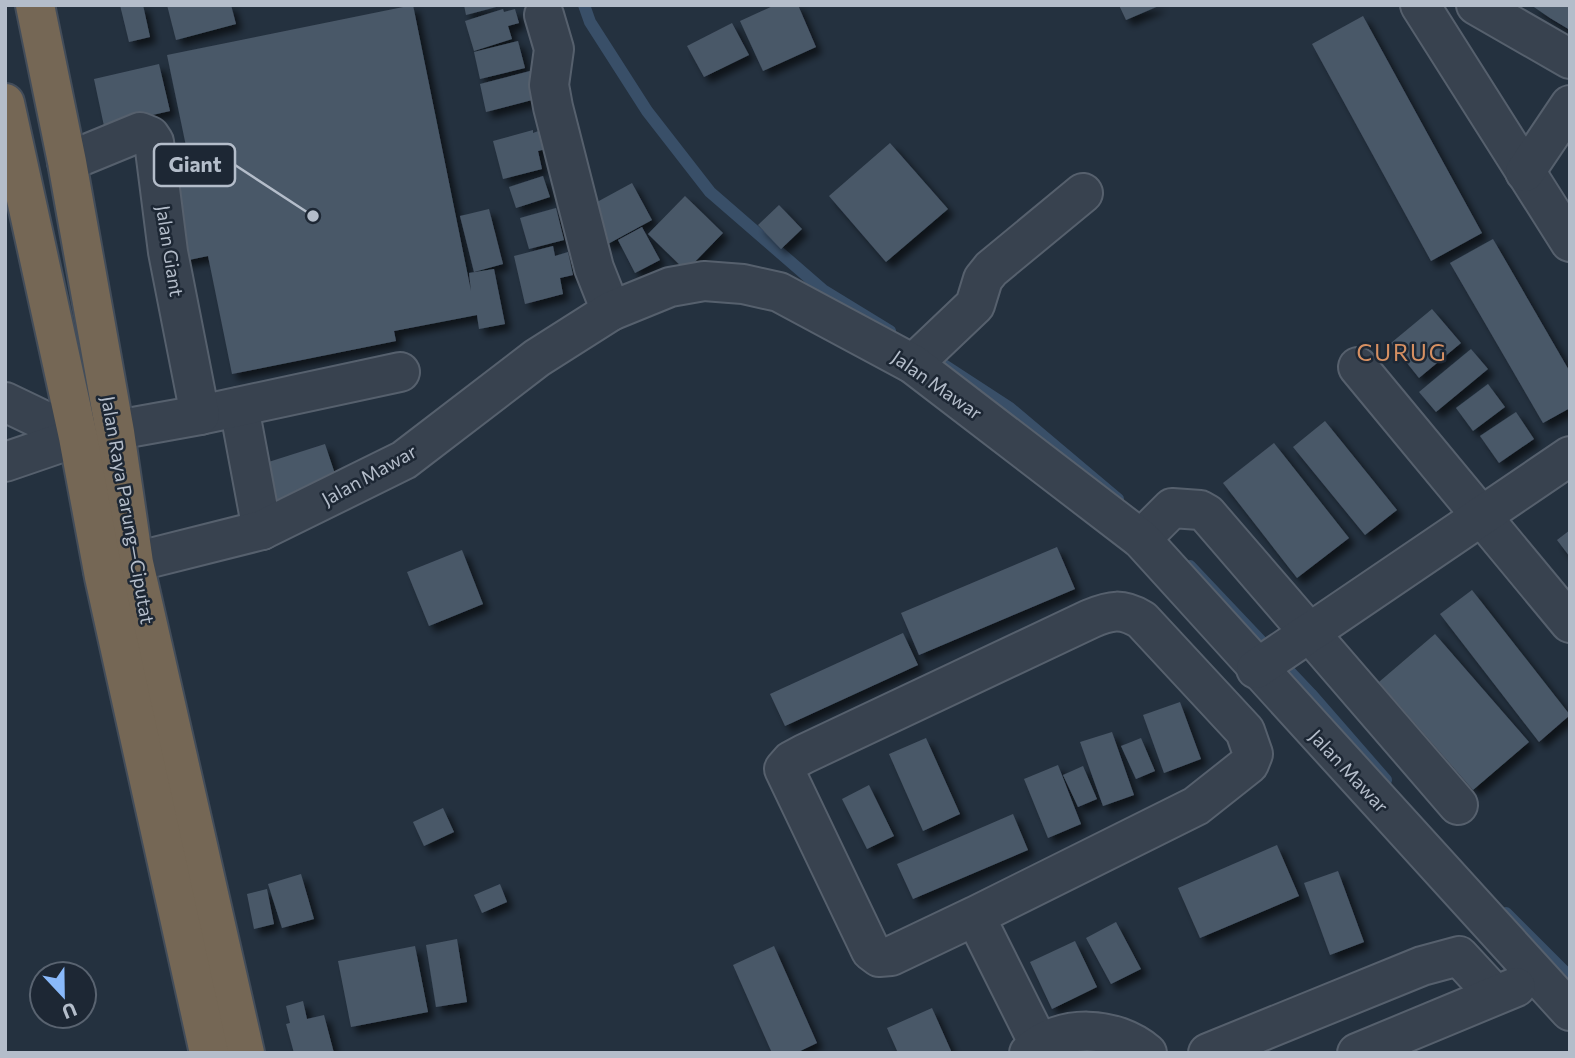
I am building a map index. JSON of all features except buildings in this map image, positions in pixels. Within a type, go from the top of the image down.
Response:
[{"type":"highway","name":"Jalan Raya Parung—Ciputat","points":[[34,5],[67,162],[97,434],[118,567],[209,1053]]},
{"type":"highway","name":"Jalan Raya Parung—Ciputat","points":[[8,126],[97,434]]},
{"type":"highway","name":"Jalan Raya Parung—Ciputat","points":[[118,567],[245,1053]]},
{"type":"street","points":[[1420,5],[1570,242]]},
{"type":"street","points":[[1476,5],[1570,59]]},
{"type":"street","points":[[544,15],[554,49],[550,85],[553,107],[594,268],[611,311]]},
{"type":"street","points":[[1525,172],[1570,106]]},
{"type":"street","name":"Jalan Giant","points":[[67,162],[140,132],[150,136],[154,142],[168,252],[200,415]]},
{"type":"street","points":[[918,359],[975,304],[983,279],[991,269],[1083,193]]},
{"type":"street","name":"Jalan Mawar","points":[[118,567],[262,530],[404,460],[537,358],[611,311],[670,287],[705,281],[743,284],[779,292],[918,359],[1143,537],[1280,652],[1426,806],[1538,978],[1570,1011]]},
{"type":"street","points":[[1358,367],[1570,623]]},
{"type":"street","points":[[5,462],[97,434],[400,372]]},
{"type":"street","points":[[5,402],[97,434]]},
{"type":"street","points":[[239,407],[262,530]]},
{"type":"street","points":[[1280,652],[1570,456]]},
{"type":"street","points":[[1143,537],[1172,509],[1200,510],[1207,514],[1280,652],[1426,806]]},
{"type":"street","points":[[1110,611],[1126,611],[1142,620],[1245,731],[1253,754],[1248,764],[1196,806],[975,916],[891,956],[879,957],[871,951],[850,912],[785,769],[797,757],[1090,619],[1110,611]]},
{"type":"street","points":[[975,916],[1034,1048],[1084,1030],[1131,1039],[1147,1053]]},
{"type":"street","points":[[1208,1053],[1422,966],[1458,956],[1495,995]]},
{"type":"street","points":[[1357,1053],[1538,978]]},
{"type":"waterway","points":[[584,5],[590,22],[647,111],[710,192],[823,290],[890,331]]},
{"type":"waterway","points":[[944,365],[1010,408],[1118,499]]},
{"type":"waterway","points":[[1190,566],[1311,694],[1386,780]]},
{"type":"waterway","points":[[1506,913],[1570,977]]},
{"type":"place","name":"Giant","points":[[313,216]]},
{"type":"district","name":"CURUG","points":[[1402,353]]}]
